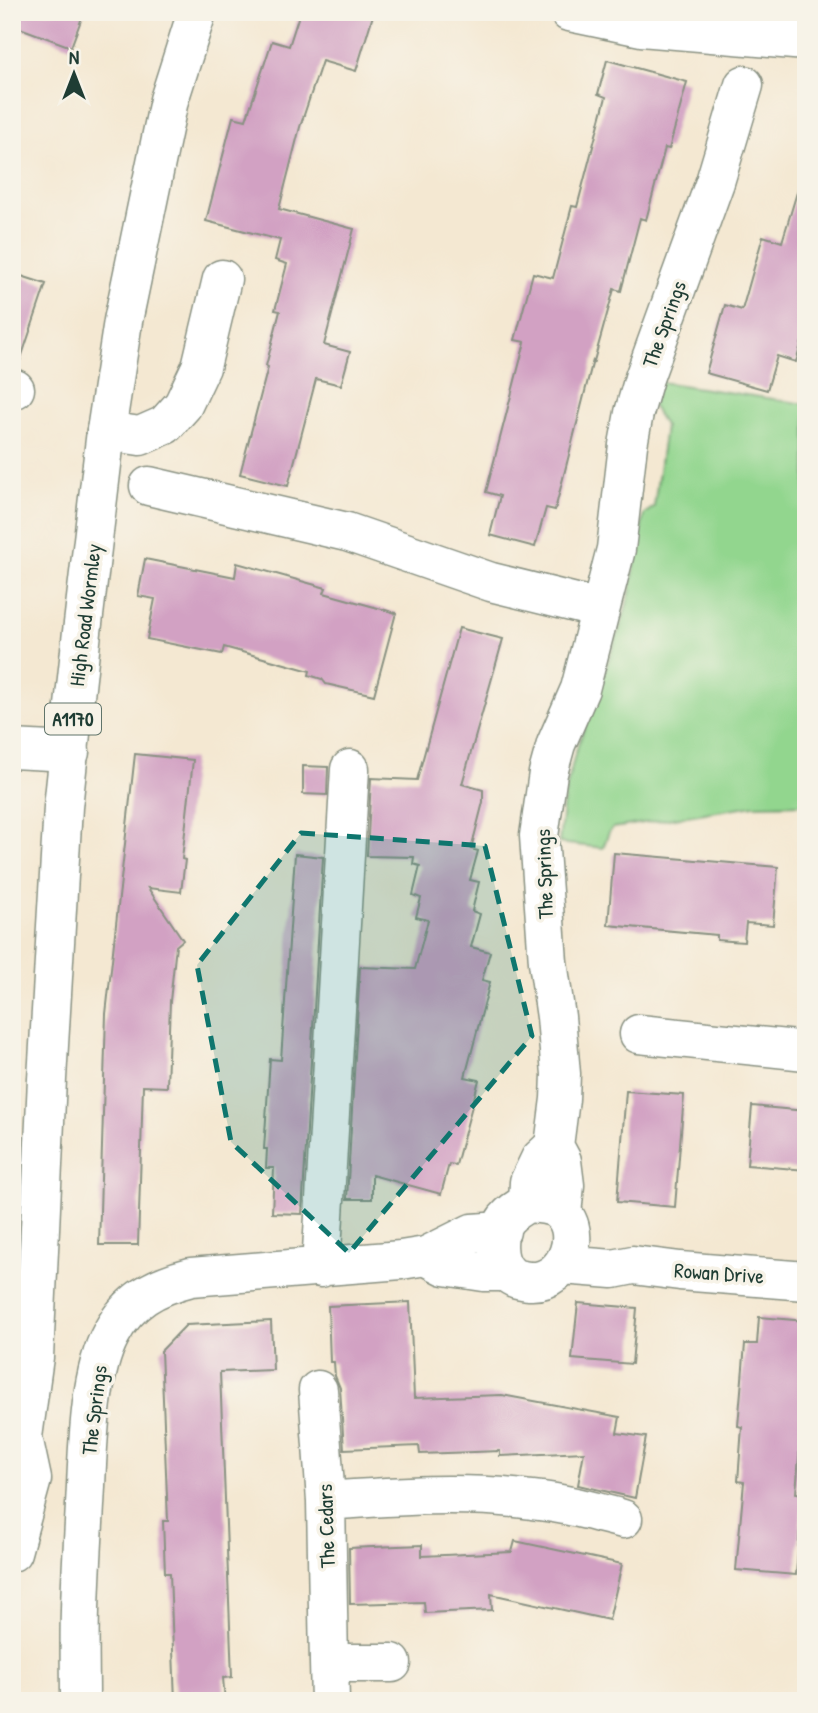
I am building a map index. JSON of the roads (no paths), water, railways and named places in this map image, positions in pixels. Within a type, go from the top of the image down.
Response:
[{"type":"street","name":"High Road Wormley","points":[[18,1444],[34,1357],[62,807],[106,431],[123,321],[169,100],[197,12]]},
{"type":"street","points":[[569,12],[641,27],[806,41]]},
{"type":"street","name":"The Springs","points":[[553,1213],[529,1182],[540,1159],[554,1146],[560,1099],[561,1074],[548,962],[539,836],[548,773],[580,689],[616,549],[634,413],[715,182],[744,85]]},
{"type":"street","points":[[106,431],[140,436],[165,425],[183,405],[201,367],[222,279]]},
{"type":"street","points":[[149,486],[347,532],[491,582],[600,609]]},
{"type":"street","points":[[12,749],[70,752]]},
{"type":"street","points":[[321,1268],[350,769]]},
{"type":"street","points":[[639,1034],[806,1051]]},
{"type":"street","points":[[553,1213],[571,1234],[568,1255],[551,1277],[541,1282],[515,1279],[506,1272],[498,1249],[502,1224],[508,1216],[553,1213],[591,1233],[633,1265]]},
{"type":"street","name":"The Springs","points":[[80,1701],[79,1611],[89,1433],[100,1358],[112,1332],[132,1306],[155,1289],[191,1277],[401,1260],[426,1255],[472,1233],[501,1231]]},
{"type":"street","points":[[426,1255],[445,1266],[484,1272],[506,1272]]},
{"type":"street","name":"Rowan Drive","points":[[562,1265],[612,1269],[633,1265],[806,1281]]},
{"type":"street","name":"The Cedars","points":[[318,1390],[326,1501],[330,1701]]},
{"type":"street","name":"A1170","points":[[12,1552],[32,1479],[18,1444]]},
{"type":"street","points":[[326,1501],[485,1496],[557,1504],[623,1519]]},
{"type":"street","points":[[329,1663],[392,1663]]}]
